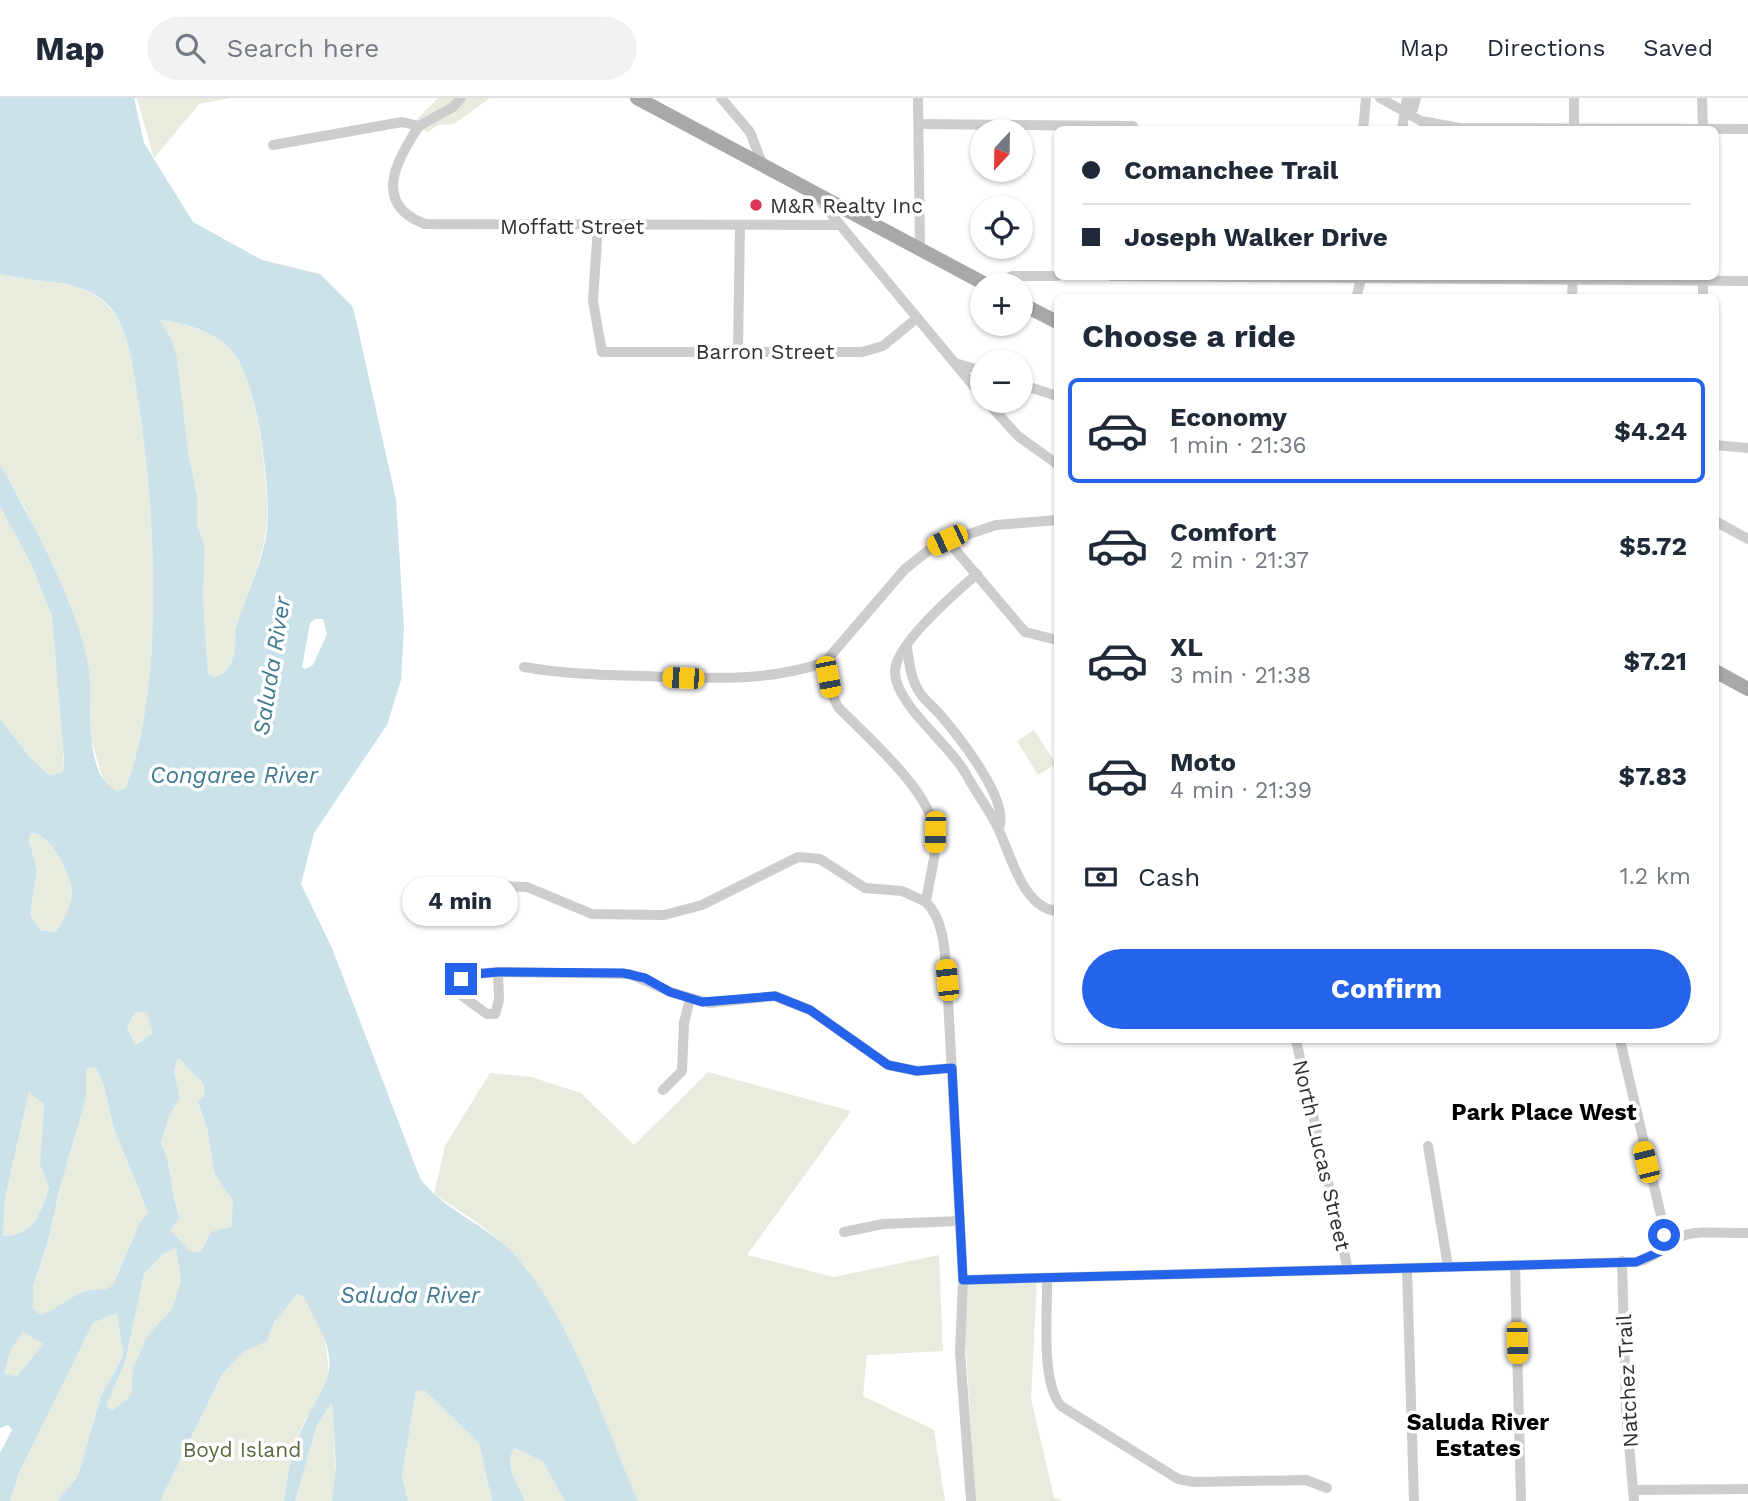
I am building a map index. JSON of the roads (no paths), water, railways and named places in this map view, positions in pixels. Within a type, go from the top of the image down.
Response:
[{"type":"main road","points":[[637,98],[970,276]]},
{"type":"main road","points":[[1033,310],[1054,320]]},
{"type":"main road","points":[[1719,673],[1748,689]]},
{"type":"street","points":[[274,145],[402,122],[419,127],[453,107],[461,98]]},
{"type":"street","points":[[721,98],[750,132],[763,166]]},
{"type":"street","points":[[918,98],[920,250]]},
{"type":"street","points":[[1363,126],[1366,98]]},
{"type":"street","points":[[1380,98],[1428,124],[1444,126]]},
{"type":"street","points":[[1407,98],[1404,108],[1407,114]]},
{"type":"street","points":[[1403,126],[1416,98]]},
{"type":"street","points":[[1574,98],[1574,126]]},
{"type":"street","points":[[1702,98],[1703,126]]},
{"type":"street","points":[[919,124],[1133,126]]},
{"type":"street","name":"Moffatt Street","points":[[419,127],[399,156],[392,177],[398,201],[411,218],[442,226],[839,225]]},
{"type":"street","points":[[1719,129],[1748,129]]},
{"type":"street","points":[[816,195],[970,381]]},
{"type":"street","points":[[738,351],[740,225]]},
{"type":"street","name":"Barron Street","points":[[598,226],[593,301],[602,352],[869,351],[889,342],[917,318]]},
{"type":"street","points":[[1033,276],[1054,276]]},
{"type":"street","points":[[1719,280],[1748,281]]},
{"type":"street","points":[[956,363],[970,367]]},
{"type":"street","points":[[1033,388],[1054,395]]},
{"type":"street","points":[[997,413],[1018,436],[1054,462]]},
{"type":"street","points":[[1719,445],[1748,448]]},
{"type":"street","points":[[524,667],[577,674],[713,678],[781,674],[825,662],[915,559],[947,540],[1003,524],[1054,520]]},
{"type":"street","points":[[1719,523],[1748,538]]},
{"type":"street","points":[[947,540],[1025,632],[1054,639]]},
{"type":"street","points":[[977,574],[915,634],[895,667],[896,685],[960,763],[999,828],[1008,855],[1027,890],[1043,908],[1054,910]]},
{"type":"street","points":[[907,647],[909,667],[920,694],[973,756],[996,800],[1002,820],[999,828]]},
{"type":"street","points":[[825,662],[831,692],[838,707],[911,784],[932,822],[934,861],[926,902]]},
{"type":"street","points":[[481,885],[527,887],[592,914],[664,915],[702,905],[798,857],[813,856],[865,888],[902,891],[926,902],[936,916],[943,941],[963,1280],[960,1352],[971,1501]]},
{"type":"street","points":[[498,972],[499,1000],[495,1014],[487,1014],[454,990],[455,983],[468,976],[498,972],[623,973],[645,978],[690,999],[716,1003],[761,995],[783,997],[810,1010],[888,1065],[917,1071],[952,1068]]},
{"type":"street","points":[[663,1090],[682,1071],[684,1023],[690,999]]},
{"type":"street","name":"North Lucas Street","points":[[1297,1043],[1348,1270]]},
{"type":"street","points":[[1621,1043],[1664,1235],[1661,1251]]},
{"type":"street","points":[[1428,1146],[1448,1267]]},
{"type":"street","points":[[844,1232],[883,1224],[960,1221]]},
{"type":"street","points":[[963,1280],[1643,1261],[1688,1234],[1748,1233]]},
{"type":"street","name":"Natchez Trail","points":[[1622,1261],[1626,1410],[1634,1496]]},
{"type":"street","points":[[1515,1265],[1521,1501]]},
{"type":"street","points":[[1407,1268],[1414,1501]]},
{"type":"street","points":[[1047,1278],[1048,1377],[1052,1393],[1061,1406],[1185,1481],[1306,1480],[1327,1488]]},
{"type":"street","points":[[1634,1496],[1748,1489]]},
{"type":"water","points":[[0,98],[134,98],[144,143],[193,222],[262,260],[320,274],[353,307],[396,499],[404,629],[401,680],[387,725],[314,833],[301,884],[332,948],[420,1178],[440,1199],[501,1242],[533,1278],[569,1339],[638,1501],[565,1501],[542,1461],[514,1448],[511,1468],[525,1501],[492,1501],[479,1443],[424,1390],[416,1391],[402,1476],[408,1501],[332,1501],[336,1467],[332,1402],[317,1425],[295,1501],[284,1501],[297,1441],[322,1391],[329,1366],[322,1333],[303,1296],[297,1294],[275,1321],[267,1341],[244,1351],[222,1374],[160,1501],[57,1501],[78,1476],[101,1396],[123,1355],[117,1313],[93,1323],[19,1473],[10,1501],[0,1501],[0,1453],[12,1430],[8,1425],[0,1428],[0,719],[29,756],[50,776],[63,772],[64,758],[52,616],[32,566],[0,506],[0,464],[53,565],[76,621],[89,671],[94,754],[98,770],[106,783],[117,791],[126,788],[139,745],[152,646],[153,592],[152,539],[143,437],[131,358],[120,322],[106,303],[83,289],[0,274]],"holes":[[[160,320],[202,330],[221,341],[236,356],[251,391],[265,466],[268,512],[265,542],[235,632],[230,665],[215,677],[208,673],[203,599],[205,548],[197,525],[197,495],[188,453],[177,358],[172,341]],[[315,619],[323,619],[327,634],[313,665],[305,669],[302,667],[310,623]],[[31,833],[38,835],[52,847],[64,865],[71,884],[69,907],[55,932],[40,930],[30,915],[37,870],[29,839]],[[135,1012],[147,1013],[153,1033],[135,1045],[127,1027]],[[178,1058],[203,1083],[205,1095],[198,1102],[208,1132],[214,1173],[233,1201],[231,1227],[211,1232],[201,1252],[190,1251],[170,1230],[180,1218],[168,1161],[161,1143],[170,1114],[180,1098],[174,1071]],[[95,1067],[103,1083],[114,1129],[148,1212],[140,1222],[113,1285],[106,1289],[80,1293],[41,1315],[33,1308],[33,1287],[49,1238],[59,1191],[86,1098],[86,1068]],[[29,1092],[44,1104],[40,1164],[49,1188],[39,1214],[29,1227],[14,1235],[3,1236],[5,1198]],[[176,1248],[181,1281],[172,1309],[148,1335],[133,1367],[131,1396],[113,1410],[106,1406],[125,1363],[144,1274],[163,1254]],[[23,1332],[44,1344],[17,1376],[4,1374],[11,1349]]]},
{"type":"place","name":"M&R Realty Inc","points":[[756,205]]},
{"type":"district","name":"Park Place West","points":[[1544,1112]]},
{"type":"district","name":"Saluda River Estates","points":[[1478,1435]]},
{"type":"water label","name":"Saluda River","points":[[272,666]]},
{"type":"water label","name":"Congaree River","points":[[234,775]]},
{"type":"water label","name":"Saluda River","points":[[410,1295]]},
{"type":"park label","name":"Boyd Island","points":[[242,1449]]}]
